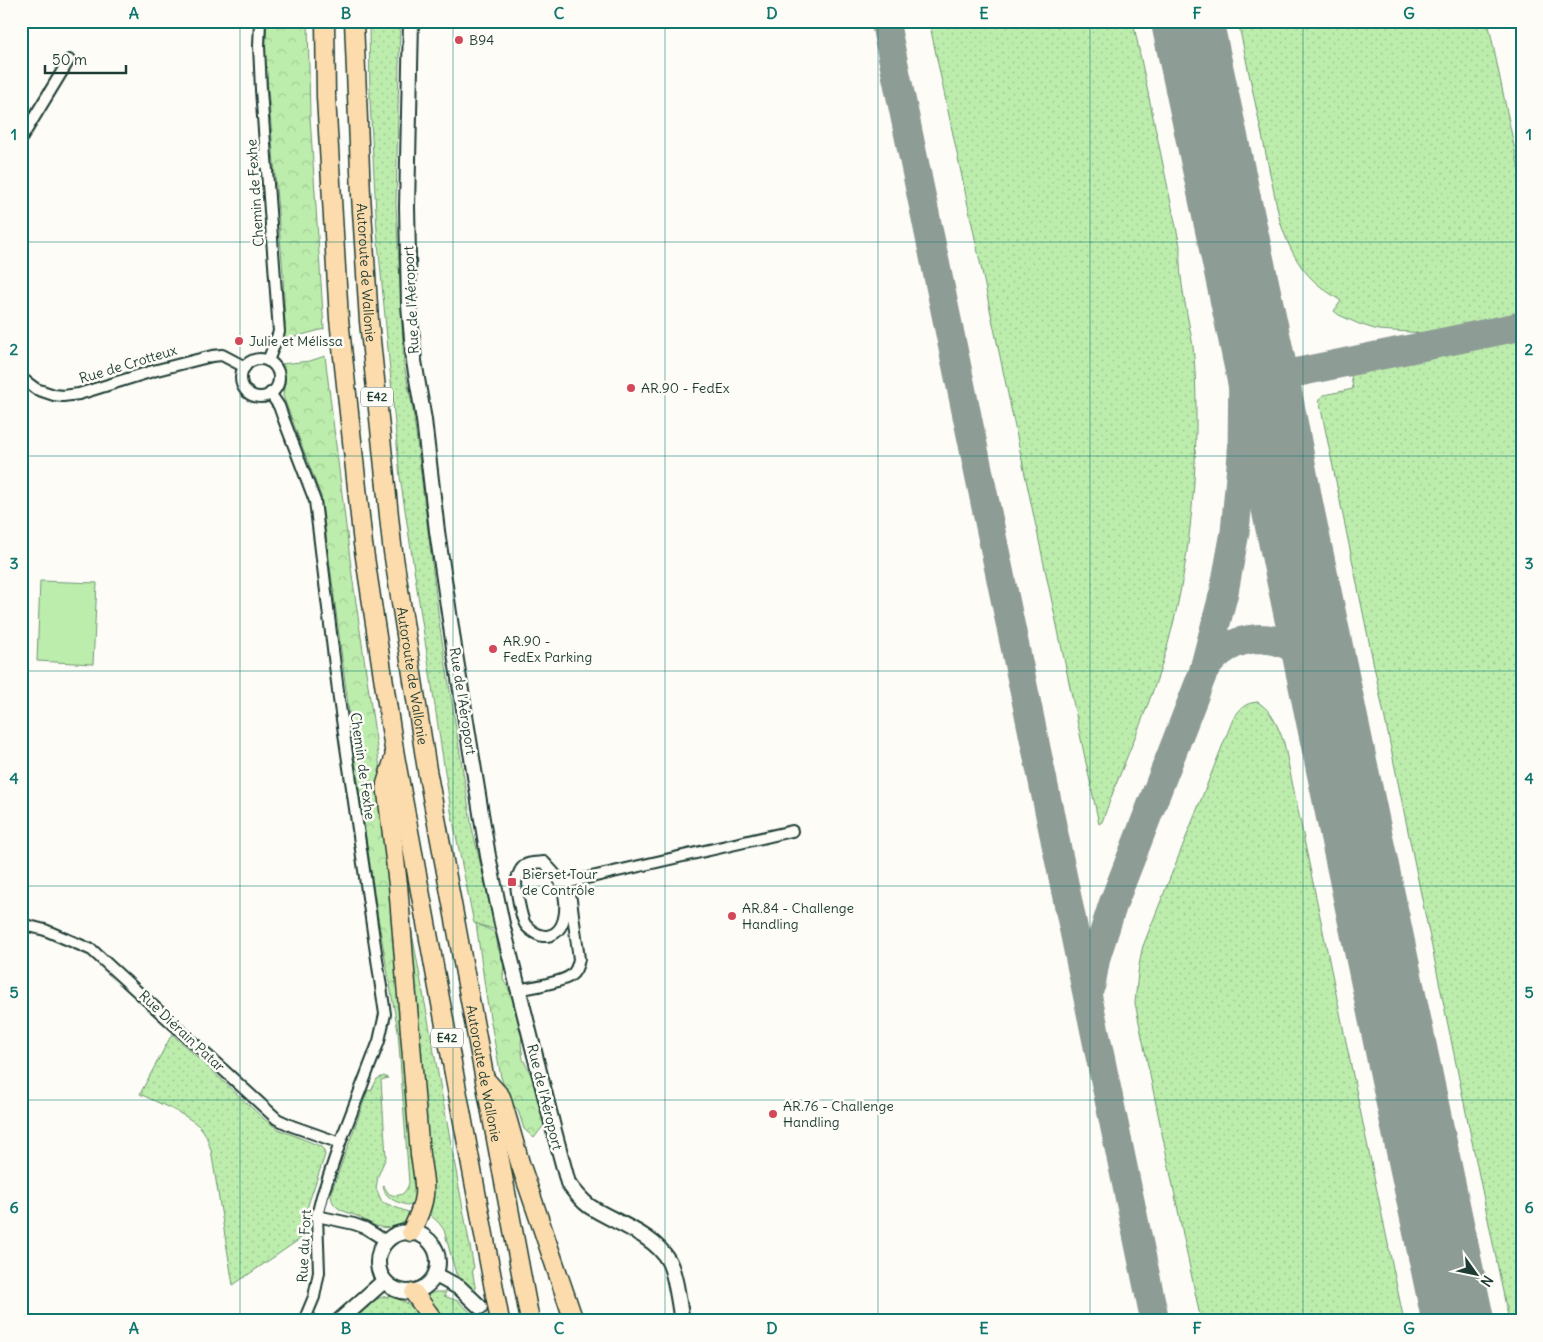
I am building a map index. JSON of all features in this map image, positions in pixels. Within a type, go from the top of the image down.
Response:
[{"type":"highway","name":"Autoroute de Wallonie","points":[[325,21],[326,97],[340,328],[363,544],[395,756],[500,1321]]},
{"type":"highway","name":"Autoroute de Wallonie","points":[[354,21],[359,165],[369,321],[392,545],[427,770],[530,1321]]},
{"type":"highway","points":[[395,756],[386,784],[398,885],[420,1155],[425,1193],[421,1214],[412,1232]]},
{"type":"highway","points":[[484,1079],[501,1097],[520,1162],[574,1321]]},
{"type":"highway","points":[[414,1293],[434,1321]]},
{"type":"street","name":"Chemin de Fexhe","points":[[260,21],[261,90],[279,332],[268,361]]},
{"type":"street","name":"Rue de l'Aéroport","points":[[411,21],[407,207],[409,305],[414,361],[424,420],[437,531],[455,654],[497,902],[568,1183],[576,1194],[589,1205],[645,1237],[669,1260],[682,1321]]},
{"type":"street","points":[[21,138],[69,60]]},
{"type":"street","name":"Rue de Crotteux","points":[[21,378],[36,389],[62,396],[79,394],[190,360],[212,356],[222,355],[245,367]]},
{"type":"street","points":[[255,359],[268,361],[277,370],[279,376],[278,383],[270,393],[263,396],[249,393],[244,388],[242,381],[242,373],[245,367],[255,359]]},
{"type":"street","name":"Chemin de Fexhe","points":[[270,393],[284,420],[315,501],[339,700],[385,1014],[379,1041],[340,1143]]},
{"type":"street","points":[[561,884],[792,831]]},
{"type":"street","points":[[519,990],[562,980],[570,976],[578,966],[578,948],[571,900],[561,884],[552,870],[544,862],[531,863],[522,868],[516,881],[523,922],[538,935],[547,936],[554,933],[564,920],[566,910],[564,889],[561,884]]},
{"type":"street","name":"Rue Diérain Patar","points":[[21,924],[45,930],[92,950],[277,1119],[340,1143]]},
{"type":"street","name":"Rue du Fort","points":[[304,1321],[314,1297],[319,1272],[317,1216],[326,1181],[340,1143]]},
{"type":"street","points":[[317,1216],[354,1224],[365,1228],[386,1241]]},
{"type":"street","points":[[402,1232],[412,1232],[421,1234],[435,1247],[439,1266],[431,1283],[414,1293],[397,1291],[384,1281],[380,1275],[378,1261],[379,1254],[386,1241],[402,1232]]},
{"type":"street","points":[[436,1275],[460,1288],[480,1307]]},
{"type":"street","points":[[339,1321],[384,1281]]},
{"type":"green space","points":[[267,21],[308,21],[310,117],[324,329],[283,340],[285,325],[283,273],[265,52]]},
{"type":"green space","points":[[369,21],[400,21],[396,204],[404,365],[413,410],[440,628],[472,828],[496,930],[474,923],[451,811],[400,477],[377,231],[370,101]]},
{"type":"green space","points":[[929,21],[1133,21],[1180,246],[1182,284],[1195,367],[1195,460],[1186,559],[1173,624],[1148,705],[1102,822],[1099,824]]},
{"type":"green space","points":[[1238,21],[1488,21],[1522,184],[1522,312],[1425,333],[1378,330],[1359,324],[1334,311],[1341,301],[1318,285],[1303,269],[1289,246],[1280,221]]},
{"type":"green space","points":[[1522,339],[1522,1321],[1509,1321],[1319,399],[1324,395],[1353,389],[1351,375]]},
{"type":"green space","points":[[325,356],[352,575],[383,789],[405,1031],[398,1031],[378,918],[361,805],[321,496],[283,396],[285,380],[281,364],[310,361]]},
{"type":"green space","points":[[40,581],[97,583],[93,664],[37,661]]},
{"type":"green space","points":[[1258,702],[1268,710],[1284,743],[1404,1321],[1201,1321],[1135,1003],[1143,946],[1233,719],[1243,707]]},
{"type":"green space","points":[[406,901],[474,1268],[472,1269],[476,1292],[456,1274],[444,1230],[429,1214],[430,1206]]},
{"type":"green space","points":[[476,923],[496,933],[498,948],[504,964],[503,979],[524,1017],[521,1044],[523,1059],[537,1087],[547,1121],[534,1138],[524,1129],[518,1110],[509,1101],[501,1077],[487,1001]]},
{"type":"green space","points":[[398,1031],[405,1031],[412,1117],[415,1207],[390,1198],[383,1185],[389,1194],[396,1196],[404,1192],[409,1183]]},
{"type":"green space","points":[[172,1034],[264,1119],[278,1129],[320,1146],[324,1150],[325,1155],[308,1205],[306,1235],[233,1285],[211,1150],[205,1134],[199,1126],[186,1117],[140,1094]]},
{"type":"green space","points":[[384,1076],[388,1078],[381,1080],[386,1157],[378,1176],[376,1188],[382,1202],[413,1214],[400,1225],[389,1228],[371,1224],[339,1209],[333,1203],[331,1193],[368,1090],[371,1091],[377,1079]]},
{"type":"green space","points":[[435,1292],[446,1292],[444,1296],[458,1301],[480,1321],[440,1321],[423,1297]]},
{"type":"green space","points":[[388,1296],[409,1304],[424,1321],[349,1321],[371,1302]]},
{"type":"taxiway","points":[[885,21],[1155,1321]]},
{"type":"taxiway","points":[[1091,985],[1096,957],[1113,904],[1203,673],[1224,592],[1235,532],[1242,454],[1243,358],[1231,248],[1209,123]]},
{"type":"taxiway","points":[[1244,421],[1257,396],[1269,385],[1285,376],[1522,326]]},
{"type":"taxiway","points":[[1204,671],[1214,658],[1227,648],[1241,642],[1256,639],[1271,640],[1286,644],[1300,653],[1312,665],[1320,679],[1328,704]]},
{"type":"runway","points":[[1187,21],[1458,1321]]},
{"type":"tunnel","points":[[480,1307],[495,1321]]},
{"type":"place","name":"B94","points":[[459,40]]},
{"type":"place","name":"Julie et Mélissa","points":[[239,341]]},
{"type":"place","name":"AR.90 - FedEx","points":[[631,388]]},
{"type":"place","name":"AR.90 - FedEx Parking","points":[[493,649]]},
{"type":"place","name":"Bierset Tour de Contrôle","points":[[512,882]]},
{"type":"place","name":"AR.84 - Challenge Handling","points":[[732,916]]},
{"type":"place","name":"AR.76 - Challenge Handling","points":[[773,1114]]}]
